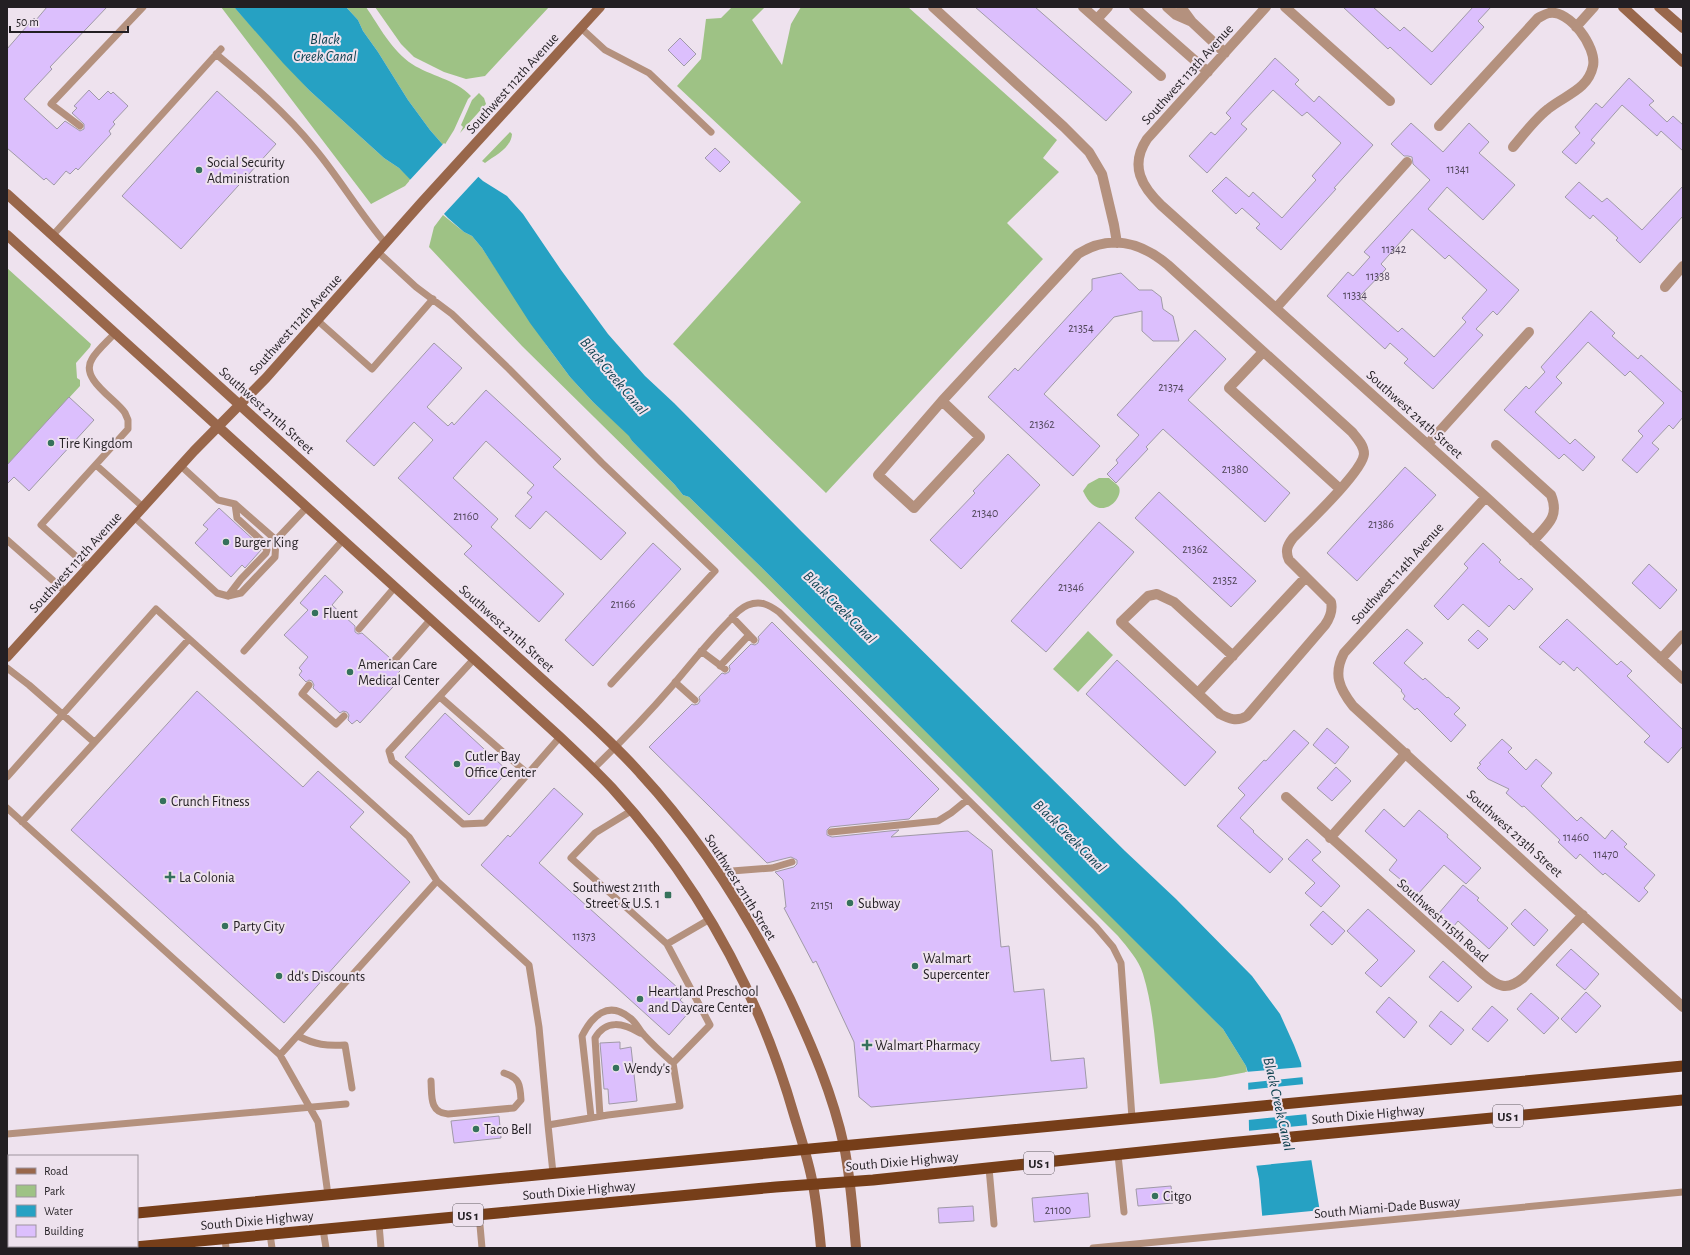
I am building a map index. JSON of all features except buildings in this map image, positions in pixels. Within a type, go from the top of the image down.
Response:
[{"type":"highway","name":"South Dixie Highway","points":[[138,1213],[844,1147],[1681,1064]]},
{"type":"highway","name":"South Dixie Highway","points":[[124,1248],[226,1243],[270,1234],[989,1168],[1228,1142],[1683,1100]]},
{"type":"main road","name":"Southwest 112th Avenue","points":[[7,657],[217,427],[266,378],[422,202],[600,7]]},
{"type":"main road","points":[[1623,7],[1683,62]]},
{"type":"main road","points":[[1660,7],[1683,28]]},
{"type":"main road","name":"Southwest 211th Street","points":[[7,194],[616,747],[646,779],[671,809],[719,872],[764,948],[805,1031],[828,1092],[844,1147],[856,1248]]},
{"type":"main road","points":[[7,235],[560,737],[593,769],[631,811],[684,878],[710,919],[738,970],[762,1023],[786,1088],[813,1184],[821,1248]]},
{"type":"street","points":[[933,7],[1064,127],[1089,152],[1102,174],[1117,243]]},
{"type":"street","points":[[1083,7],[1161,76]]},
{"type":"street","points":[[1097,19],[1108,7]]},
{"type":"street","points":[[1134,7],[1208,72]]},
{"type":"street","points":[[1168,7],[1176,15],[1192,22]]},
{"type":"street","points":[[1181,7],[1192,22],[1225,53]]},
{"type":"street","name":"Southwest 113th Avenue","points":[[1138,165],[1140,151],[1147,139],[1266,7]]},
{"type":"street","points":[[1285,7],[1390,100]]},
{"type":"street","points":[[1576,27],[1594,7]]},
{"type":"street","points":[[1439,126],[1538,18],[1550,12],[1562,16],[1576,27],[1588,42],[1594,58],[1591,75],[1580,89],[1548,109],[1513,147]]},
{"type":"street","points":[[1276,308],[1407,162]]},
{"type":"street","name":"Southwest 214th Street","points":[[1138,165],[1144,187],[1155,200],[1428,444],[1683,679]]},
{"type":"street","points":[[942,401],[980,437],[914,508],[878,474],[942,401],[1078,254],[1098,244],[1117,243],[1133,245],[1152,252],[1352,432],[1361,444],[1364,454],[1360,464],[1340,489],[1293,538],[1286,552],[1289,560],[1331,602],[1332,610],[1330,615],[1251,712],[1241,720],[1228,718],[1220,714],[1121,622],[1148,596],[1153,594],[1163,595],[1174,602],[1233,656]]},
{"type":"street","points":[[1665,286],[1683,266]]},
{"type":"street","points":[[1428,444],[1529,332]]},
{"type":"street","points":[[1263,352],[1229,388],[1340,489]]},
{"type":"street","points":[[1496,445],[1551,495],[1554,502],[1555,508],[1552,519],[1533,541]]},
{"type":"street","name":"Southwest 114th Avenue","points":[[1338,674],[1340,660],[1348,648],[1486,497]]},
{"type":"street","points":[[1198,693],[1306,577]]},
{"type":"street","points":[[1661,659],[1683,635]]},
{"type":"street","name":"Southwest 213th Street","points":[[1338,674],[1342,690],[1353,706],[1682,1005]]},
{"type":"street","points":[[1330,838],[1406,753]]},
{"type":"street","name":"Southwest 115th Road","points":[[1286,798],[1496,984],[1504,987],[1518,983],[1583,915]]},
{"type":"lane","points":[[80,126],[51,104],[143,7]]},
{"type":"lane","points":[[581,28],[606,50],[649,73],[711,132]]},
{"type":"lane","points":[[52,235],[218,52],[264,95],[315,148],[368,223],[386,244]]},
{"type":"lane","points":[[378,252],[416,287],[452,314],[510,369],[602,463],[715,571],[611,684]]},
{"type":"lane","points":[[317,320],[372,369],[433,300]]},
{"type":"lane","points":[[88,567],[41,525],[128,429],[128,420],[125,413],[94,381],[89,370],[91,359],[115,333]]},
{"type":"lane","points":[[96,465],[143,507]]},
{"type":"lane","points":[[181,466],[218,500],[235,504],[276,540]]},
{"type":"lane","points":[[228,596],[267,550],[261,540],[237,518],[235,504]]},
{"type":"lane","points":[[134,517],[217,593],[228,596],[241,593],[275,557],[276,540],[307,507]]},
{"type":"lane","points":[[7,540],[66,592]]},
{"type":"lane","points":[[244,651],[343,540]]},
{"type":"lane","points":[[358,629],[395,587]]},
{"type":"lane","points":[[593,769],[616,747],[732,617],[748,605],[756,603],[765,603],[779,612],[1096,927],[1116,952],[1121,963],[1132,1118]]},
{"type":"lane","points":[[7,777],[156,609],[409,837],[437,881],[529,965],[539,1027],[553,1173]]},
{"type":"lane","points":[[701,651],[723,668],[752,637],[732,617]]},
{"type":"lane","points":[[394,661],[431,619]]},
{"type":"lane","points":[[22,822],[189,639]]},
{"type":"lane","points":[[474,659],[389,751],[392,761],[463,824],[485,823],[560,737]]},
{"type":"lane","points":[[7,668],[63,714],[94,742]]},
{"type":"lane","points":[[675,682],[695,700]]},
{"type":"lane","points":[[309,685],[302,694],[336,724],[344,716]]},
{"type":"lane","points":[[440,697],[528,774]]},
{"type":"lane","points":[[831,832],[938,821],[967,800]]},
{"type":"lane","points":[[7,808],[280,1056],[318,1122],[328,1195]]},
{"type":"lane","points":[[631,811],[595,833],[571,858],[667,944],[710,1025],[673,1064]]},
{"type":"lane","points":[[719,872],[772,868],[792,862]]},
{"type":"lane","points":[[280,1056],[437,881]]},
{"type":"lane","points":[[667,944],[710,919]]},
{"type":"lane","points":[[548,1125],[591,1117],[680,1106],[673,1064],[643,1035],[631,1018],[619,1012],[608,1010],[595,1016],[588,1024],[582,1036],[591,1117]]},
{"type":"lane","points":[[600,1116],[595,1038],[606,1026],[615,1024],[629,1026],[643,1035]]},
{"type":"lane","points":[[298,1036],[312,1043],[325,1046],[345,1045],[352,1088]]},
{"type":"lane","points":[[431,1081],[432,1103],[436,1110],[441,1113],[448,1114],[514,1108],[522,1100],[520,1086],[514,1078],[504,1074]]},
{"type":"lane","points":[[7,1134],[346,1104]]},
{"type":"lane","points":[[1118,1155],[1124,1212]]},
{"type":"lane","points":[[989,1168],[994,1224]]},
{"type":"lane","name":"South Miami-Dade Busway","points":[[1093,1248],[1683,1192]]},
{"type":"lane","points":[[479,1214],[482,1248]]},
{"type":"lane","points":[[379,1224],[381,1248]]},
{"type":"lane","points":[[323,1229],[326,1248]]},
{"type":"lane","points":[[270,1234],[272,1248]]},
{"type":"green space","points":[[221,7],[234,7],[310,91],[384,158],[399,168],[411,179],[405,186],[371,204]]},
{"type":"green space","points":[[346,7],[366,7],[386,38],[405,59],[419,68],[458,86],[471,96],[468,99],[454,130],[444,146],[408,100],[363,31],[358,20]]},
{"type":"green space","points":[[375,7],[549,7],[485,76],[466,79],[444,72],[414,57],[401,44]]},
{"type":"green space","points":[[732,7],[765,7],[752,20],[782,65],[791,24],[801,7],[908,7],[1057,140],[1043,158],[1059,172],[1007,223],[1043,259],[826,493],[673,344],[801,202],[677,86],[701,59],[706,19],[721,18]]},
{"type":"green space","points":[[479,93],[484,98],[486,104],[460,133],[463,127],[461,125],[472,100]]},
{"type":"green space","points":[[510,132],[512,134],[511,139],[506,147],[485,163],[482,161]]},
{"type":"green space","points":[[443,215],[464,232],[472,236],[482,248],[547,346],[570,377],[593,402],[630,436],[632,441],[683,495],[689,497],[761,567],[1200,1005],[1223,1029],[1246,1066],[1247,1072],[1215,1078],[1160,1084],[1152,1015],[1147,987],[1139,964],[1118,936],[522,346],[429,247],[434,227]]},
{"type":"green space","points":[[7,268],[91,344],[76,363],[77,378],[80,380],[80,386],[7,465]]},
{"type":"green space","points":[[1099,478],[1109,478],[1119,487],[1120,492],[1118,498],[1108,507],[1096,507],[1089,501],[1083,491],[1088,484]]},
{"type":"green space","points":[[1088,631],[1113,655],[1078,692],[1053,669]]},
{"type":"water","name":"Black Creek Canal","points":[[234,7],[346,7],[358,20],[363,31],[408,100],[430,130],[444,146],[483,181],[507,196],[523,214],[561,270],[608,334],[645,376],[674,403],[802,532],[1125,851],[1176,899],[1252,976],[1280,1014],[1301,1063],[1310,1152],[1326,1248],[1265,1248],[1259,1179],[1249,1130],[1248,1073],[1246,1066],[1223,1029],[761,567],[689,497],[683,495],[629,436],[593,402],[570,377],[530,323],[482,248],[472,236],[464,232],[448,218],[399,168],[384,158],[310,91],[283,63]]},
{"type":"pier","points":[[444,143],[480,175],[443,215],[409,181]]},
{"type":"pier","points":[[1303,1067],[1304,1077],[1246,1083],[1245,1072]]},
{"type":"pier","points":[[1305,1084],[1308,1114],[1248,1120],[1246,1090]]},
{"type":"pier","points":[[1309,1125],[1313,1160],[1254,1166],[1247,1131]]},
{"type":"pier","points":[[1322,1210],[1328,1248],[1263,1248],[1260,1216]]},
{"type":"place","name":"Social Security Administration","points":[[199,170]]},
{"type":"place","name":"Tire Kingdom","points":[[51,443]]},
{"type":"place","name":"Burger King","points":[[226,542]]},
{"type":"place","name":"Fluent","points":[[315,613]]},
{"type":"place","name":"American Care Medical Center","points":[[350,672]]},
{"type":"place","name":"Cutler Bay Office Center","points":[[457,764]]},
{"type":"place","name":"Crunch Fitness","points":[[163,801]]},
{"type":"place","name":"La Colonia","points":[[170,877]]},
{"type":"place","name":"Southwest 211th Street & U.S. 1","points":[[668,895]]},
{"type":"place","name":"Subway","points":[[850,903]]},
{"type":"place","name":"Party City","points":[[225,926]]},
{"type":"place","name":"Walmart Supercenter","points":[[915,966]]},
{"type":"place","name":"dd's Discounts","points":[[279,976]]},
{"type":"place","name":"Heartland Preschool and Daycare Center","points":[[640,999]]},
{"type":"place","name":"Walmart Pharmacy","points":[[867,1045]]},
{"type":"place","name":"Wendy's","points":[[616,1068]]},
{"type":"place","name":"Taco Bell","points":[[476,1129]]},
{"type":"place","name":"Citgo","points":[[1155,1196]]}]
